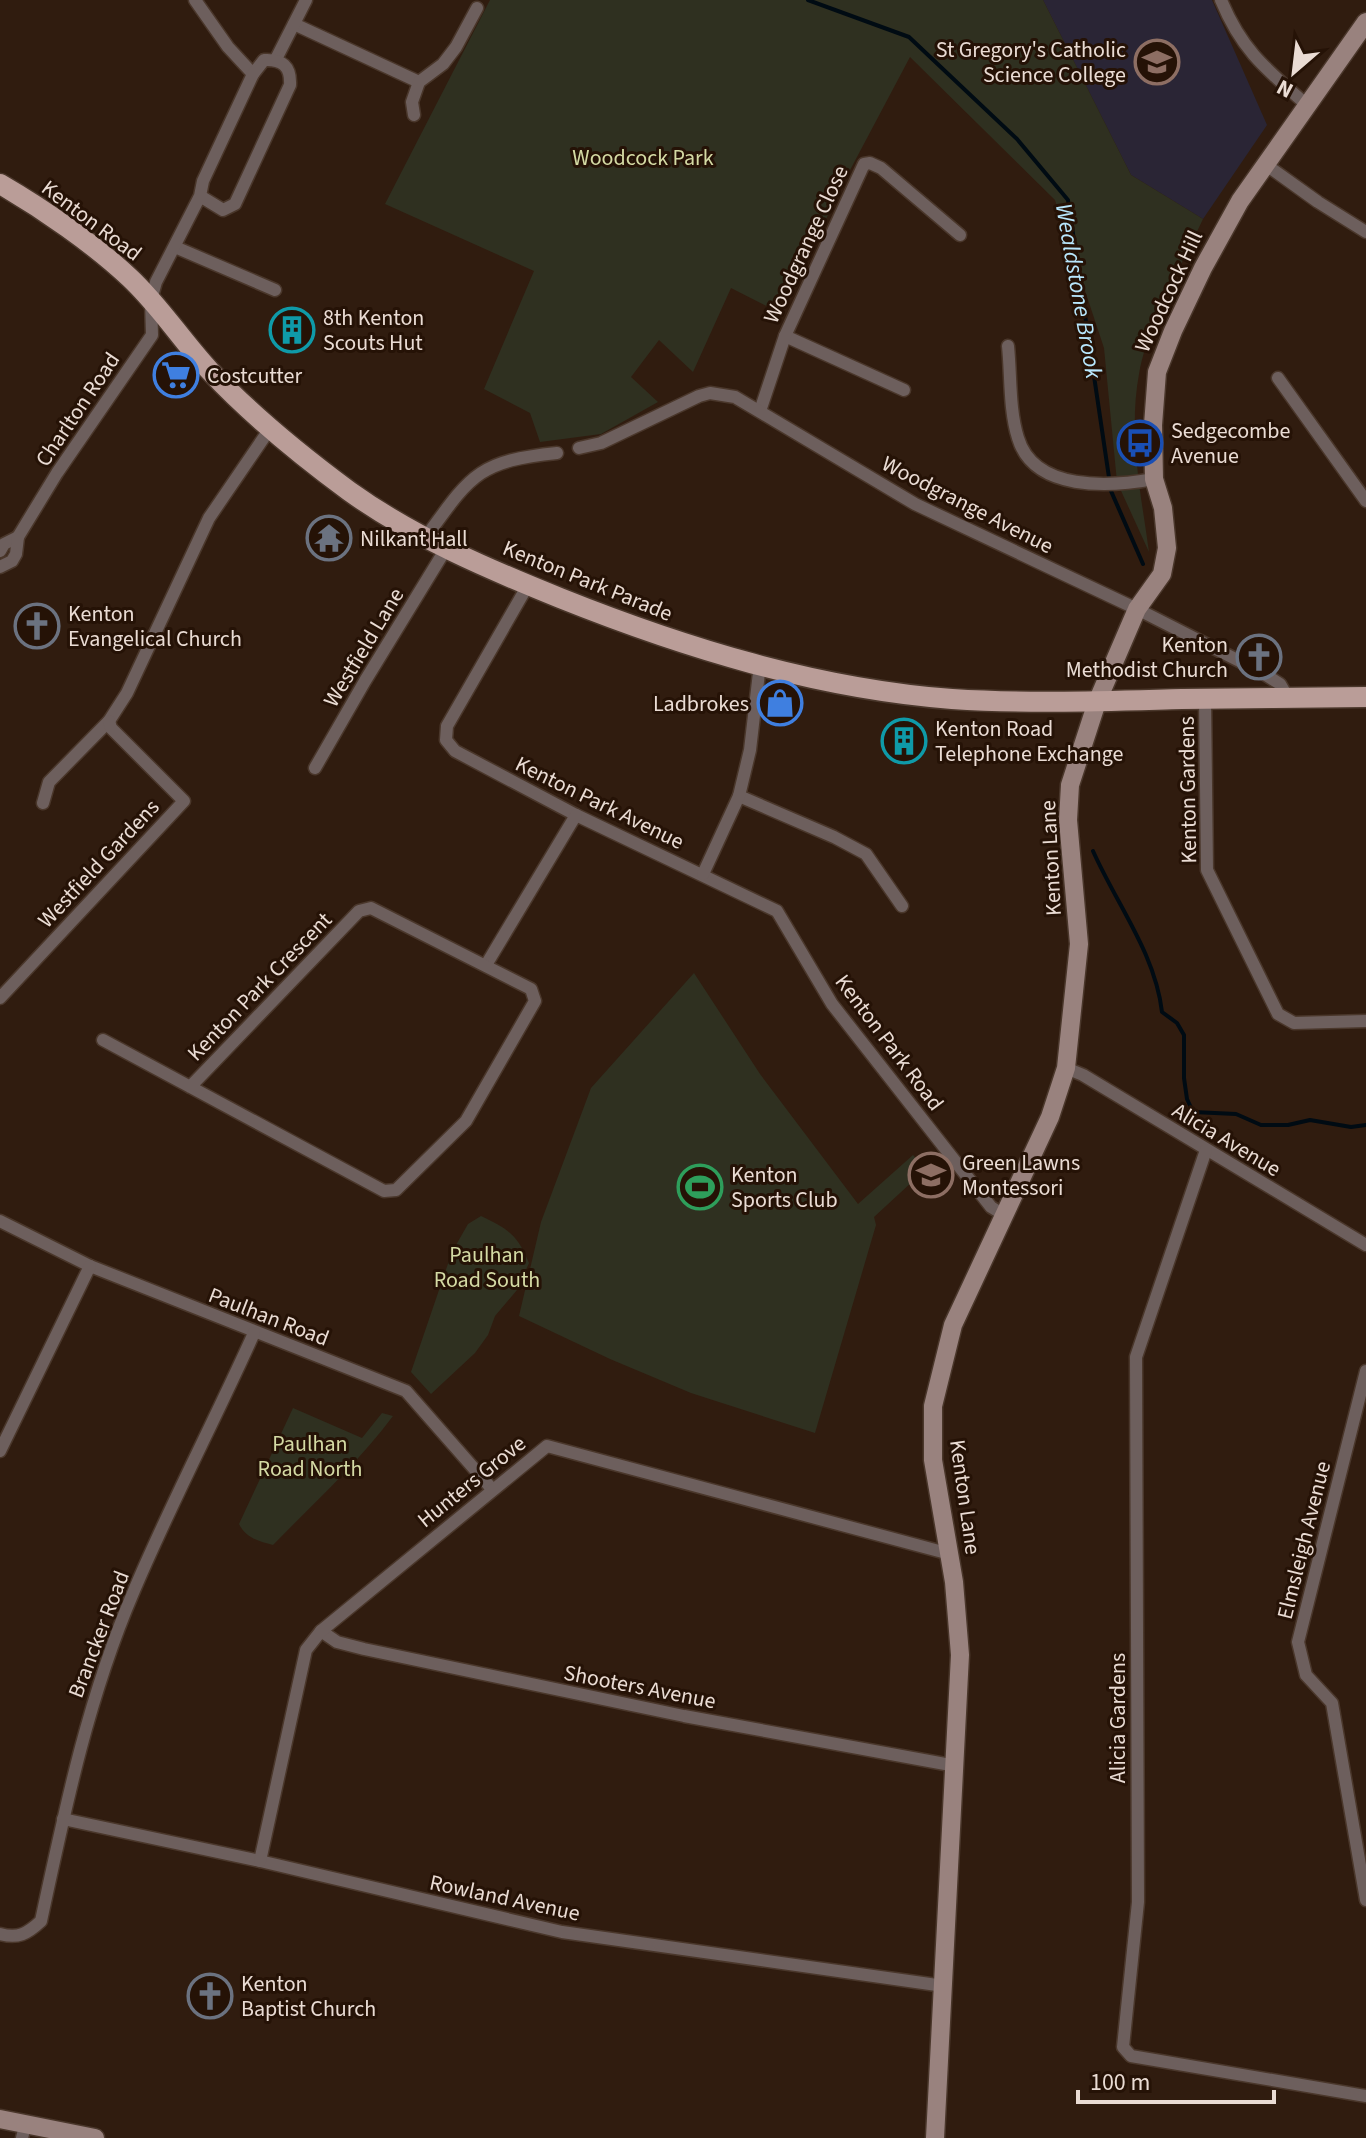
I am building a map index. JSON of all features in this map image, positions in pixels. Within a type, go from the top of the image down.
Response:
[{"type":"main road","name":"Kenton Road","points":[[2,189],[112,263],[151,300]]},
{"type":"main road","name":"Kenton Park Parade","points":[[151,300],[200,360],[269,430],[376,509],[426,537],[528,585],[634,628],[827,681],[936,697],[1097,702]]},
{"type":"main road","points":[[1097,702],[1366,697]]},
{"type":"street","points":[[195,0],[228,47],[253,74]]},
{"type":"street","name":"Charlton Road","points":[[0,567],[12,561],[18,537],[57,473],[152,335],[151,300],[156,282],[200,196],[203,181],[253,74],[270,59],[306,0]]},
{"type":"street","points":[[1221,0],[1232,27],[1253,57],[1307,105]]},
{"type":"street","points":[[414,115],[412,102],[419,82],[443,64],[477,8]]},
{"type":"street","name":"Woodcock Hill","points":[[1097,702],[1137,609],[1162,574],[1167,548],[1163,508],[1154,479],[1155,398],[1157,372],[1165,349],[1203,268],[1240,201],[1366,22]]},
{"type":"street","points":[[294,24],[419,82]]},
{"type":"street","points":[[200,196],[223,210],[235,204],[290,85],[287,65],[270,59],[240,58]]},
{"type":"street","name":"Woodgrange Close","points":[[760,411],[785,336],[864,164],[881,168],[960,235]]},
{"type":"street","points":[[1265,164],[1366,232]]},
{"type":"street","points":[[175,247],[275,290]]},
{"type":"street","points":[[785,336],[904,390]]},
{"type":"street","points":[[1008,346],[1016,430],[1026,454],[1041,469],[1074,483],[1154,479]]},
{"type":"street","points":[[1278,378],[1366,501]]},
{"type":"street","name":"Woodgrange Avenue","points":[[579,448],[601,443],[710,393],[735,397],[915,504],[1137,609],[1261,672],[1280,684],[1288,698]]},
{"type":"street","points":[[43,803],[49,782],[109,721],[127,693],[209,518],[269,430]]},
{"type":"street","points":[[426,537],[472,478],[493,465],[516,457],[557,453]]},
{"type":"street","name":"Charlton Road","points":[[0,551],[4,544],[18,537]]},
{"type":"street","name":"Westfield Lane","points":[[315,768],[447,547]]},
{"type":"street","name":"Kenton Park Avenue","points":[[528,585],[447,726],[446,740],[455,751],[576,815],[703,874],[739,796],[750,750],[760,664]]},
{"type":"street","name":"Kenton Gardens","points":[[1205,699],[1207,870],[1278,1014],[1294,1023],[1366,1021]]},
{"type":"street","name":"Kenton Lane","points":[[935,2138],[960,1655],[950,1554],[933,1460],[933,1406],[953,1325],[1050,1117],[1066,1068],[1079,944],[1068,820],[1070,785],[1097,702]]},
{"type":"street","name":"Westfield Gardens","points":[[0,998],[184,801],[111,728],[109,721]]},
{"type":"street","points":[[739,796],[866,854],[902,906]]},
{"type":"street","points":[[486,965],[576,815]]},
{"type":"street","name":"Kenton Park Road","points":[[703,874],[777,911],[832,1004],[991,1207],[1004,1215]]},
{"type":"street","name":"Kenton Park Crescent","points":[[103,1040],[190,1087],[384,1191],[396,1190],[466,1121],[535,1001],[531,989],[371,908],[359,911],[190,1087]]},
{"type":"street","name":"Alicia Avenue","points":[[1066,1068],[1083,1075],[1366,1245]]},
{"type":"street","name":"Alicia Gardens","points":[[1206,1150],[1136,1357],[1138,1902],[1123,2047],[1131,2056],[1366,2096]]},
{"type":"street","name":"Paulhan Road","points":[[0,1221],[90,1266],[406,1391],[492,1489]]},
{"type":"street","points":[[0,1451],[90,1266]]},
{"type":"street","name":"Brancker Road","points":[[0,1934],[14,1938],[29,1932],[41,1921],[87,1721],[133,1592],[254,1333]]},
{"type":"street","name":"Elmsleigh Avenue","points":[[1366,1371],[1298,1642],[1306,1675],[1332,1703],[1366,1900]]},
{"type":"street","name":"Hunters Grove","points":[[260,1861],[306,1650],[321,1631],[547,1446],[950,1554]]},
{"type":"street","name":"Shooters Avenue","points":[[321,1631],[337,1642],[364,1649],[684,1716],[956,1766]]},
{"type":"street","name":"Rowland Avenue","points":[[63,1819],[260,1861],[562,1932],[944,1986]]},
{"type":"street","points":[[0,2119],[24,2132],[95,2138]]},
{"type":"shaded area","name":"St Gregory's Catholic Science College","points":[[1043,0],[1212,0],[1267,125],[1203,219],[1131,175]]},
{"type":"green space","name":"Woodcock Park","points":[[490,0],[1043,0],[1131,175],[1203,219],[1157,316],[1139,374],[1135,441],[1149,552],[1117,482],[1104,348],[1055,200],[910,57],[840,189],[782,314],[731,288],[693,372],[659,340],[631,377],[658,402],[601,434],[540,442],[530,413],[484,389],[534,271],[385,204]]},
{"type":"green space","name":"Kenton Sports Club","points":[[694,973],[760,1074],[858,1204],[913,1155],[926,1169],[874,1217],[876,1225],[815,1433],[691,1393],[519,1316],[541,1222],[591,1088]]},
{"type":"green space","name":"Paulhan Road South","points":[[481,1216],[511,1234],[529,1263],[517,1290],[495,1316],[488,1335],[475,1353],[431,1394],[411,1372],[452,1252],[468,1224]]},
{"type":"green space","name":"Paulhan Road North","points":[[293,1408],[362,1438],[382,1413],[393,1416],[350,1466],[273,1545],[249,1536],[239,1524]]},
{"type":"waterway","name":"Wealdstone Brook","points":[[808,0],[909,37],[1017,139],[1068,200],[1111,491],[1143,564]]},
{"type":"waterway","name":"Wealdstone Brook","points":[[1093,851],[1143,949],[1152,970],[1162,1012],[1177,1023],[1184,1035],[1184,1078],[1187,1099],[1193,1112],[1236,1114],[1261,1125],[1288,1125],[1310,1120],[1351,1127],[1366,1125]]},
{"type":"place","name":"St Gregory's Catholic Science College","points":[[1157,62]]},
{"type":"place","name":"8th Kenton Scouts Hut","points":[[292,330]]},
{"type":"place","name":"Costcutter","points":[[176,375]]},
{"type":"place","name":"Sedgecombe Avenue","points":[[1140,443]]},
{"type":"place","name":"Nilkant Hall","points":[[329,538]]},
{"type":"place","name":"Kenton Evangelical Church","points":[[37,626]]},
{"type":"place","name":"Kenton Methodist Church","points":[[1259,657]]},
{"type":"place","name":"Ladbrokes","points":[[780,703]]},
{"type":"place","name":"Kenton Road Telephone Exchange","points":[[904,741]]},
{"type":"place","name":"Green Lawns Montessori","points":[[931,1175]]},
{"type":"place","name":"Kenton Sports Club","points":[[700,1187]]},
{"type":"place","name":"Kenton Baptist Church","points":[[210,1996]]}]
